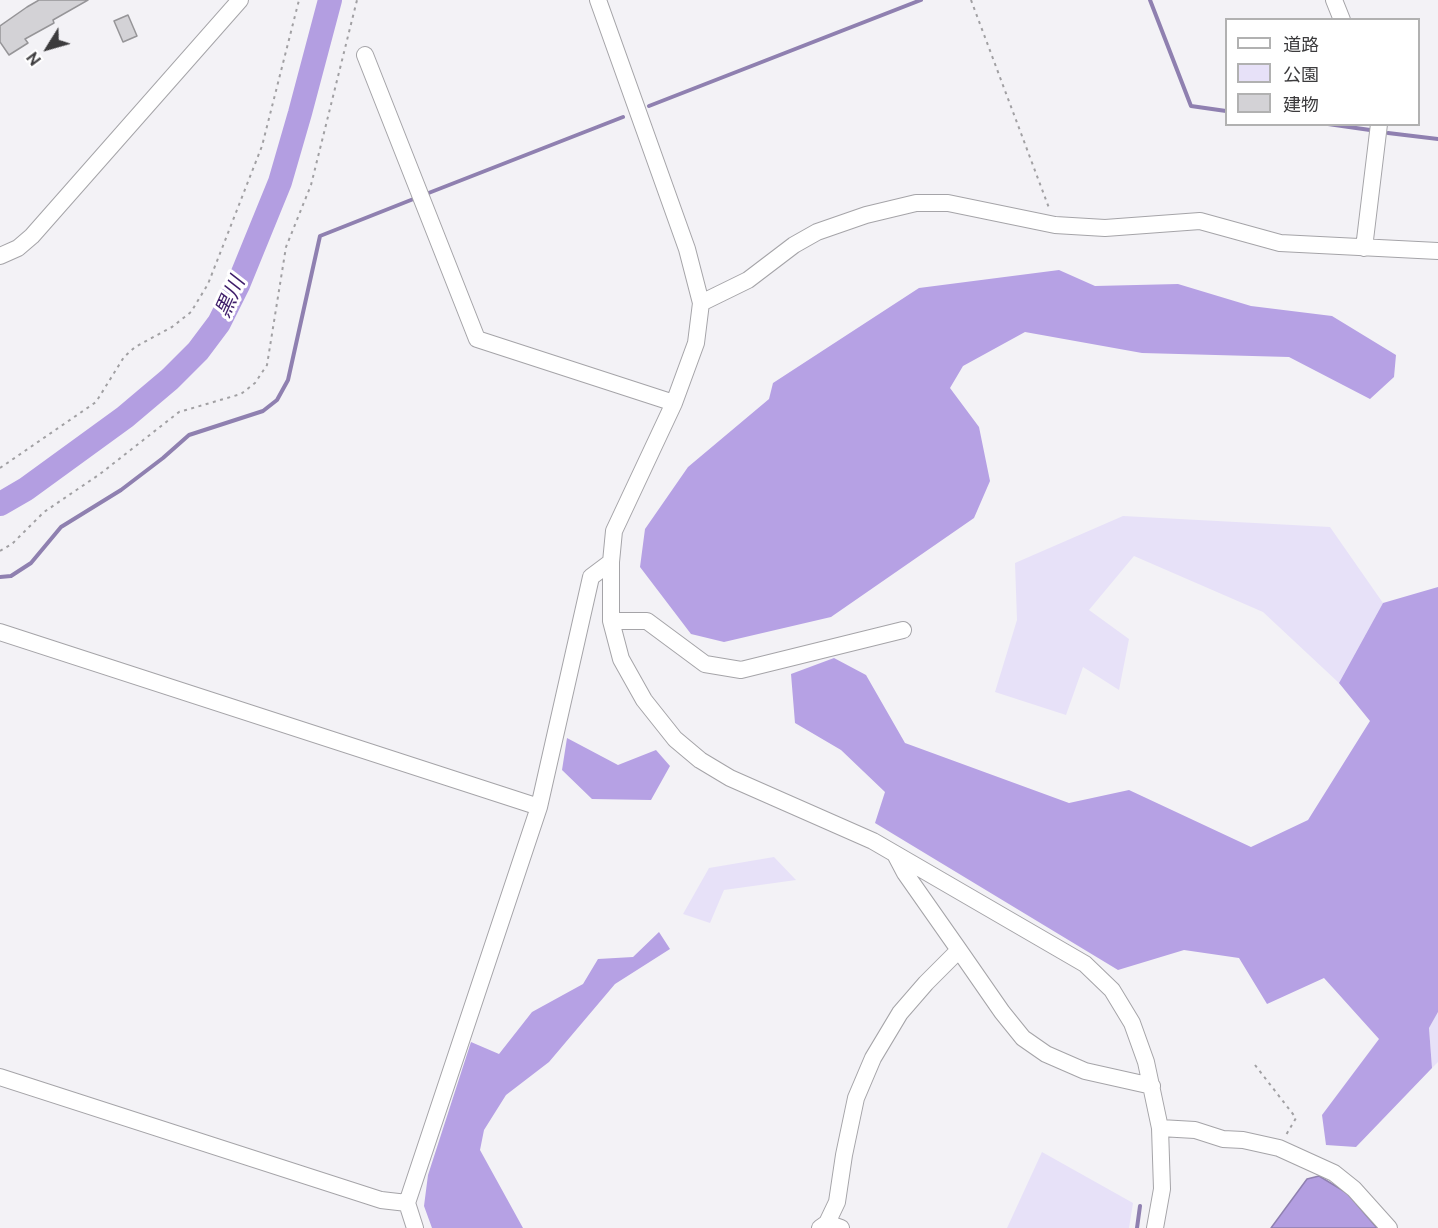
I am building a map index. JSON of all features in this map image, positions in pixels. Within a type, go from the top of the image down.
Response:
[{"type":"street","points":[[0,256],[18,248],[32,236],[240,0]]},
{"type":"street","points":[[598,0],[687,249],[701,303],[696,343],[674,403],[614,531],[610,562],[611,621],[621,659],[644,700],[675,739],[700,760],[730,778],[873,841],[1085,964],[1112,990],[1132,1023],[1146,1062],[1161,1128],[1162,1189],[1155,1228]]},
{"type":"street","points":[[1334,0],[1341,18]]},
{"type":"street","points":[[365,55],[477,339],[674,403]]},
{"type":"street","points":[[1364,248],[1379,126]]},
{"type":"street","points":[[701,303],[748,280],[794,245],[817,232],[866,215],[916,203],[948,203],[1055,225],[1105,228],[1200,221],[1280,243],[1438,251]]},
{"type":"street","points":[[415,1228],[407,1203],[538,807],[591,577],[610,562]]},
{"type":"street","points":[[611,621],[647,621],[705,664],[741,670],[903,630]]},
{"type":"street","points":[[0,632],[538,807]]},
{"type":"street","points":[[894,853],[905,873],[958,950],[1023,1038],[1046,1054],[1085,1071],[1152,1086]]},
{"type":"street","points":[[829,1226],[837,1202],[856,1098],[873,1058],[900,1013],[958,950]]},
{"type":"street","points":[[0,1077],[381,1200],[407,1203]]},
{"type":"street","points":[[1161,1128],[1195,1130],[1223,1139],[1243,1140],[1279,1148],[1334,1173],[1354,1189],[1389,1228]]},
{"type":"path","points":[[0,468],[96,402],[124,357],[135,347],[172,327],[191,312],[208,284],[262,146],[299,0]]},
{"type":"path","points":[[0,551],[12,544],[44,512],[100,474],[179,412],[241,394],[255,383],[267,364],[286,247],[311,184],[357,0]]},
{"type":"path","points":[[971,0],[1055,225]]},
{"type":"path","points":[[1255,1065],[1296,1118],[1279,1148]]},
{"type":"green space","points":[[1123,516],[1330,527],[1383,603],[1339,683],[1263,612],[1134,556],[1089,610],[1129,639],[1119,690],[1083,667],[1066,715],[995,692],[1017,620],[1015,563]]},
{"type":"green space","points":[[774,857],[796,880],[724,890],[710,923],[683,914],[709,868]]},
{"type":"green space","points":[[1438,1012],[1438,1062],[1432,1068],[1429,1028]]},
{"type":"green space","points":[[1042,1152],[1133,1203],[1129,1228],[1007,1228]]},
{"type":"shaded area","points":[[1059,270],[1095,286],[1178,284],[1251,306],[1332,316],[1396,355],[1394,377],[1370,399],[1289,357],[1142,353],[1025,332],[963,366],[950,388],[979,427],[990,481],[974,518],[831,617],[724,642],[691,634],[640,567],[645,529],[688,467],[769,399],[773,383],[919,288]]},
{"type":"shaded area","points":[[1438,587],[1438,1012],[1429,1028],[1432,1068],[1356,1147],[1326,1145],[1322,1115],[1379,1039],[1324,978],[1267,1004],[1239,958],[1184,950],[1118,970],[875,823],[885,792],[841,750],[795,723],[791,674],[834,658],[866,675],[905,743],[1069,803],[1129,790],[1251,847],[1308,820],[1370,721],[1339,683],[1383,603]]},
{"type":"shaded area","points":[[567,738],[618,765],[656,750],[670,766],[651,800],[592,799],[562,770]]},
{"type":"shaded area","points":[[659,932],[670,949],[615,984],[549,1062],[506,1095],[484,1130],[480,1150],[523,1228],[432,1228],[424,1206],[428,1175],[471,1042],[499,1054],[532,1012],[583,984],[598,959],[633,957]]},
{"type":"shaded area","points":[[1319,1176],[1347,1193],[1377,1228],[1271,1228],[1307,1179]]},
{"type":"building","points":[[39,0],[88,0],[25,39],[28,43],[9,55],[0,42],[0,26]]},
{"type":"building","points":[[128,15],[137,36],[123,42],[114,21]]},
{"type":"waterway","name":"黒川","points":[[0,504],[26,489],[125,417],[170,379],[198,351],[219,323],[238,285],[280,182],[330,0]]},
{"type":"waterway","points":[[649,106],[921,0]]},
{"type":"waterway","points":[[1150,0],[1191,106],[1225,111]]},
{"type":"waterway","points":[[426,194],[623,117]]},
{"type":"waterway","points":[[1342,126],[1370,130]]},
{"type":"waterway","points":[[1388,133],[1438,139]]},
{"type":"waterway","points":[[0,577],[11,576],[31,563],[61,527],[121,490],[189,435],[263,411],[277,400],[288,380],[320,236],[416,198]]},
{"type":"waterway","points":[[1137,1228],[1140,1206]]}]
